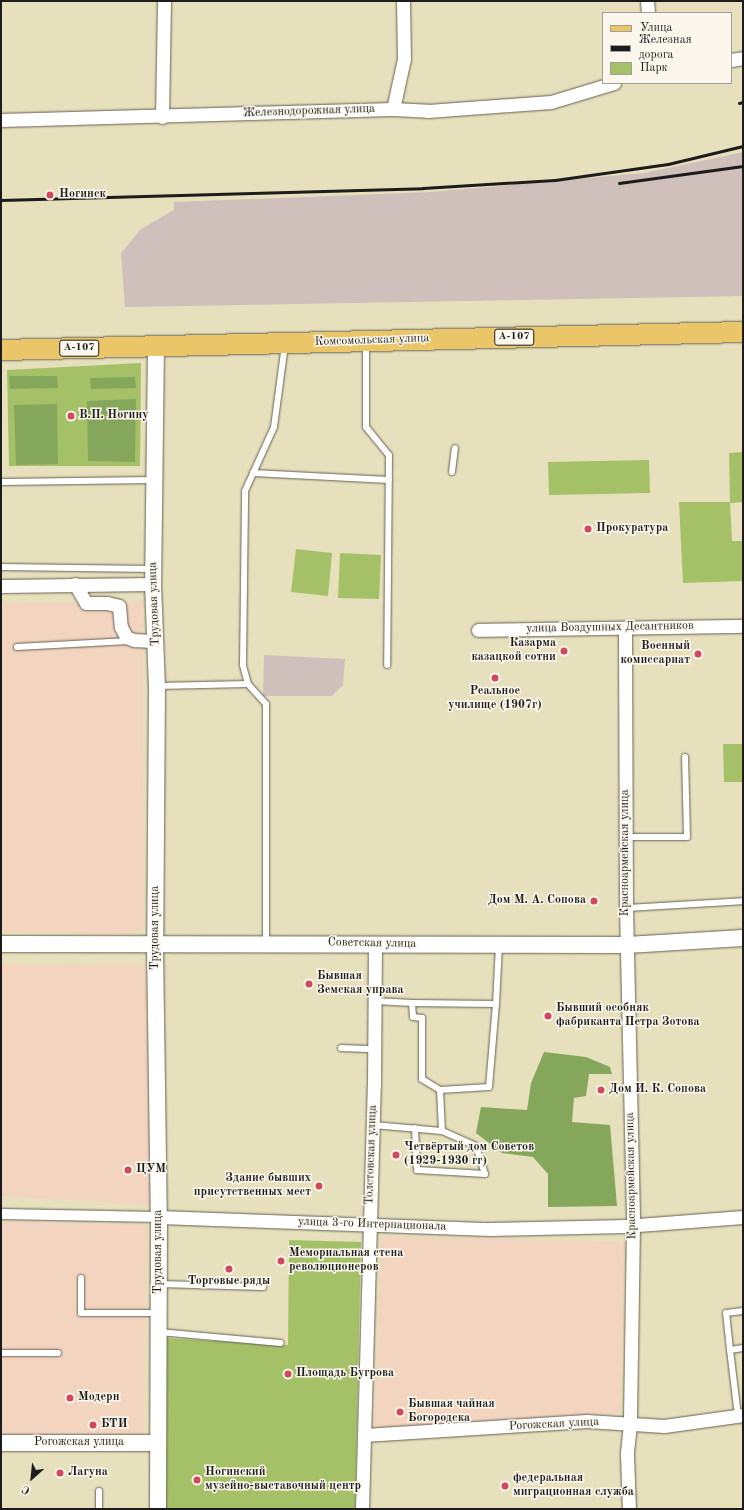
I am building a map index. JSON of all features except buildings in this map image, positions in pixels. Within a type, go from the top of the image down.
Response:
[{"type":"main road","name":"Комсомольская улица","points":[[1,350],[743,332]]},
{"type":"street","points":[[162,117],[164,1]]},
{"type":"street","points":[[393,109],[404,59],[403,1]]},
{"type":"street","points":[[647,1],[648,12]]},
{"type":"street","points":[[732,60],[743,58]]},
{"type":"street","name":"Железнодорожная улица","points":[[1,120],[162,117],[393,109],[428,111],[551,102],[611,84]]},
{"type":"street","name":"Трудовая улица","points":[[156,347],[153,480],[153,577],[157,686],[155,945],[159,1218],[157,1443],[158,1509]]},
{"type":"street","points":[[1,586],[75,584],[153,577]]},
{"type":"street","points":[[75,584],[86,603],[107,603],[119,606],[123,632],[126,637],[134,640],[156,641]]},
{"type":"street","name":"улица Воздушных Десантников","points":[[478,630],[743,626]]},
{"type":"street","name":"Красноармейская улица","points":[[625,628],[625,837],[633,1226],[630,1424],[627,1455],[629,1509]]},
{"type":"street","name":"Советская улица","points":[[1,944],[155,945],[266,943],[375,945],[627,945],[743,938]]},
{"type":"street","name":"Толстовская улица","points":[[362,1509],[373,1124],[375,945]]},
{"type":"street","name":"улица 3-го Интернационала","points":[[1,1214],[490,1229],[633,1226],[743,1217]]},
{"type":"street","name":"Рогожская улица","points":[[364,1435],[587,1421],[664,1426],[740,1416]]},
{"type":"street","name":"Рогожская улица","points":[[1,1443],[157,1443]]},
{"type":"lane","points":[[366,341],[366,427],[389,455],[387,666]]},
{"type":"lane","points":[[266,943],[266,704],[248,684],[243,665],[245,491],[274,427],[286,344]]},
{"type":"lane","points":[[452,472],[455,448]]},
{"type":"lane","points":[[253,473],[389,480]]},
{"type":"lane","points":[[1,482],[153,480]]},
{"type":"lane","points":[[1,567],[153,577]]},
{"type":"lane","points":[[17,647],[134,640]]},
{"type":"lane","points":[[157,686],[248,684]]},
{"type":"lane","points":[[625,837],[687,837],[685,757]]},
{"type":"lane","points":[[626,908],[743,901]]},
{"type":"lane","points":[[412,1003],[413,1017],[422,1018],[422,1079],[440,1090],[489,1087],[499,945]]},
{"type":"lane","points":[[375,1001],[496,1004]]},
{"type":"lane","points":[[341,1048],[374,1049]]},
{"type":"lane","points":[[440,1090],[442,1131]]},
{"type":"lane","points":[[373,1124],[415,1128],[442,1131],[476,1146],[485,1174],[417,1170],[415,1128]]},
{"type":"lane","points":[[81,1278],[81,1313],[159,1313]]},
{"type":"lane","points":[[159,1284],[263,1287]]},
{"type":"lane","points":[[740,1416],[726,1313],[743,1312]]},
{"type":"lane","points":[[159,1332],[281,1342]]},
{"type":"lane","points":[[730,1350],[743,1348]]},
{"type":"lane","points":[[1,1353],[58,1353]]},
{"type":"lane","points":[[99,1491],[99,1509]]},
{"type":"shaded area","points":[[743,152],[743,296],[125,307],[121,253],[141,229],[174,210],[174,202],[430,192],[644,173]]},
{"type":"shaded area","points":[[143,601],[144,926],[134,934],[1,932],[1,603]]},
{"type":"shaded area","points":[[264,655],[345,659],[343,685],[332,696],[263,696]]},
{"type":"shaded area","points":[[1,964],[146,965],[151,1205],[1,1196]]},
{"type":"shaded area","points":[[1,1222],[147,1225],[144,1434],[1,1434]]},
{"type":"shaded area","points":[[382,1236],[625,1242],[620,1413],[374,1430]]},
{"type":"green space","points":[[141,363],[140,466],[9,466],[7,370]]},
{"type":"green space","points":[[9,376],[57,376],[58,388],[10,389]]},
{"type":"green space","points":[[135,377],[136,388],[91,389],[90,378]]},
{"type":"green space","points":[[136,399],[135,462],[88,461],[87,401]]},
{"type":"green space","points":[[57,404],[58,464],[16,465],[14,405]]},
{"type":"green space","points":[[743,452],[743,502],[730,503],[732,541],[743,541],[743,581],[683,583],[679,502],[730,502],[729,453]]},
{"type":"green space","points":[[649,460],[650,493],[549,495],[548,462]]},
{"type":"green space","points":[[296,549],[332,553],[328,596],[291,592]]},
{"type":"green space","points":[[340,553],[381,555],[379,599],[338,598]]},
{"type":"green space","points":[[723,744],[743,744],[743,782],[724,782]]},
{"type":"green space","points":[[544,1052],[586,1057],[610,1067],[612,1074],[589,1074],[586,1096],[574,1098],[572,1122],[610,1125],[617,1206],[548,1207],[548,1174],[533,1157],[502,1153],[476,1133],[481,1107],[527,1110],[531,1083]]},
{"type":"green space","points":[[289,1240],[361,1242],[355,1509],[165,1509],[164,1338],[288,1345]]},
{"type":"railway","points":[[739,103],[743,102]]},
{"type":"railway","points":[[1,200],[423,188],[555,180],[668,164],[743,146]]},
{"type":"railway","points":[[619,183],[743,166]]},
{"type":"place","name":"Ногинск","points":[[50,195]]},
{"type":"place","name":"В.П. Ногину","points":[[71,416]]},
{"type":"place","name":"Прокуратура","points":[[588,529]]},
{"type":"place","name":"Казарма казацкой сотни","points":[[564,651]]},
{"type":"place","name":"Военный комиссариат","points":[[698,654]]},
{"type":"place","name":"Реальное училище (1907г)","points":[[495,678]]},
{"type":"place","name":"Дом М. А. Сопова","points":[[594,901]]},
{"type":"place","name":"Бывшая Земская управа","points":[[309,984]]},
{"type":"place","name":"Бывший особняк фабриканта Петра Зотова","points":[[548,1016]]},
{"type":"place","name":"Дом И. К. Сопова","points":[[601,1090]]},
{"type":"place","name":"Четвёртый дом Советов (1929-1930 гг)","points":[[396,1155]]},
{"type":"place","name":"ЦУМ","points":[[128,1170]]},
{"type":"place","name":"Здание бывших присутственных мест","points":[[319,1186]]},
{"type":"place","name":"Мемориальная стена революционеров","points":[[281,1261]]},
{"type":"place","name":"Торговые ряды","points":[[229,1269]]},
{"type":"place","name":"Площадь Бугрова","points":[[288,1374]]},
{"type":"place","name":"Модерн","points":[[70,1398]]},
{"type":"place","name":"Бывшая чайная Богородска","points":[[400,1412]]},
{"type":"place","name":"БТИ","points":[[93,1425]]},
{"type":"place","name":"Лагуна","points":[[60,1473]]},
{"type":"place","name":"Ногинский музейно-выставочный центр","points":[[197,1480]]},
{"type":"place","name":"федеральная миграционная служба","points":[[505,1486]]}]
